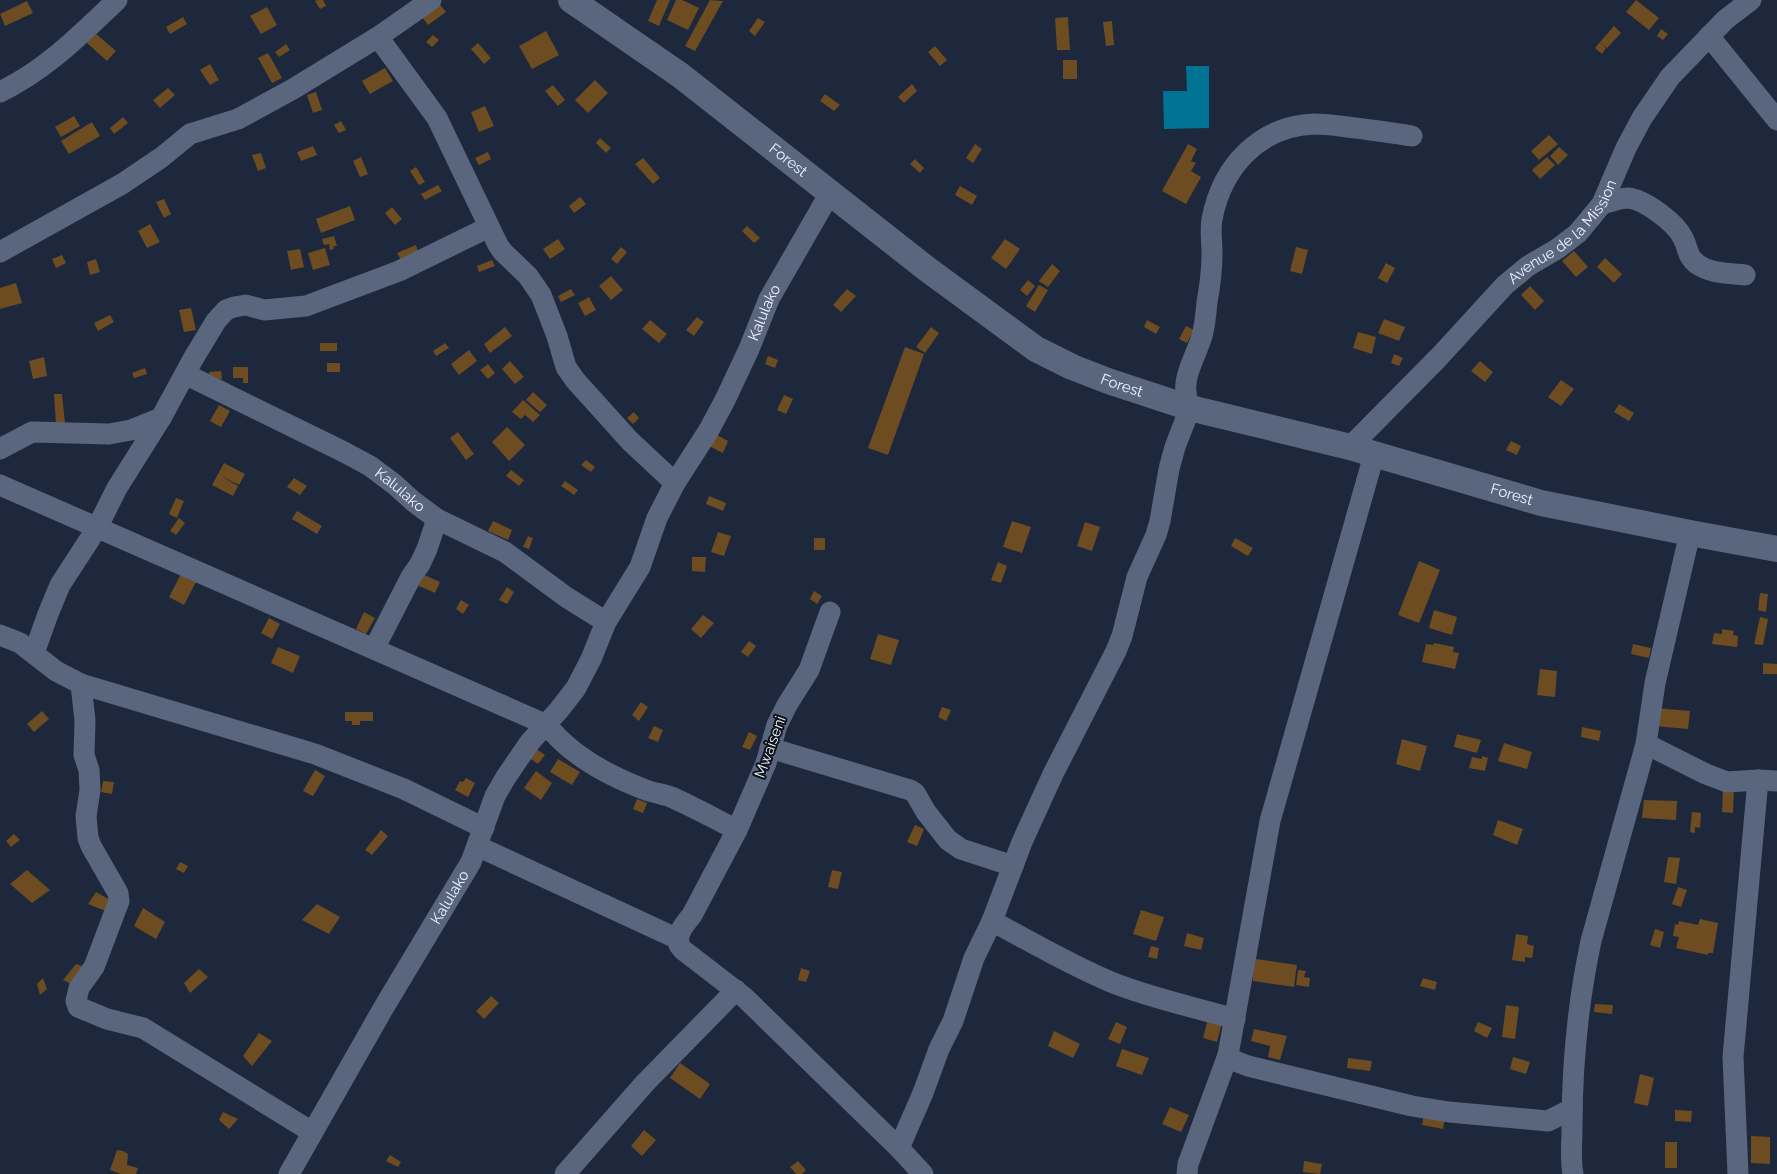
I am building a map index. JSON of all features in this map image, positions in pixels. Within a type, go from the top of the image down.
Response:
[{"type":"street","points":[[0,92],[62,53],[117,0]]},
{"type":"street","points":[[0,252],[122,184],[162,157],[190,134],[238,119],[378,37],[431,0]]},
{"type":"street","name":"Forest","points":[[571,0],[680,75],[927,269],[1036,349],[1072,367],[1190,408],[1350,447],[1540,503],[1690,534],[1777,549]]},
{"type":"street","name":"Avenue de la Mission","points":[[1350,447],[1439,357],[1505,285],[1528,266],[1578,233],[1602,204],[1626,148],[1642,118],[1670,76],[1725,20],[1751,0]]},
{"type":"street","points":[[1709,36],[1777,120]]},
{"type":"street","points":[[378,37],[437,118],[489,227],[503,252],[528,276],[538,289],[557,336],[566,367],[575,380],[630,441],[675,483]]},
{"type":"street","points":[[899,1148],[923,1093],[939,1049],[953,1021],[974,958],[992,921],[1052,774],[1122,636],[1137,577],[1156,535],[1168,470],[1190,408],[1184,389],[1202,336],[1209,292],[1212,254],[1211,222],[1216,201],[1229,172],[1248,151],[1266,136],[1294,127],[1315,124],[1412,136]]},
{"type":"street","name":"Kalulako","points":[[289,1174],[384,1007],[471,862],[495,796],[506,777],[530,742],[576,688],[591,659],[606,622],[640,567],[657,518],[675,483],[721,408],[749,349],[769,299],[830,193]]},
{"type":"street","points":[[1602,204],[1628,198],[1642,201],[1678,228],[1684,239],[1688,255],[1696,263],[1709,271],[1745,275]]},
{"type":"street","points":[[34,653],[60,585],[97,528],[117,488],[161,418],[216,321],[226,310],[246,305],[264,310],[306,306],[399,271],[489,227]]},
{"type":"street","name":"Kalulako","points":[[185,374],[370,466],[437,519],[505,552],[566,598],[606,622]]},
{"type":"street","points":[[0,449],[32,432],[109,434],[131,430],[161,418]]},
{"type":"street","points":[[1187,1174],[1188,1164],[1228,1055],[1270,821],[1374,455]]},
{"type":"street","points":[[0,485],[547,724],[556,737],[586,760],[646,790],[669,796],[737,830]]},
{"type":"street","points":[[374,648],[420,564],[437,519]]},
{"type":"street","points":[[1573,1174],[1571,1150],[1576,1041],[1588,954],[1646,744],[1655,683],[1690,534]]},
{"type":"street","name":"Mwaiseni","points":[[678,939],[682,926],[692,915],[737,830],[766,763],[777,725],[783,711],[809,670],[830,612]]},
{"type":"street","points":[[0,635],[20,643],[56,671],[81,684],[315,754],[404,789],[480,837],[678,939],[679,945],[683,950],[736,990],[899,1148],[922,1174]]},
{"type":"street","points":[[81,684],[85,721],[84,755],[89,770],[90,790],[86,816],[88,838],[118,893],[119,901],[94,967],[78,988],[76,1001],[78,1007],[107,1019],[143,1028],[312,1132]]},
{"type":"street","points":[[1646,744],[1706,774],[1727,782],[1768,780],[1733,1057],[1738,1174]]},
{"type":"street","points":[[770,748],[910,790],[915,794],[926,812],[948,840],[960,849],[1014,866]]},
{"type":"street","points":[[992,921],[1074,966],[1112,982],[1149,995],[1235,1019]]},
{"type":"street","points":[[565,1174],[645,1083],[736,990]]},
{"type":"street","points":[[1228,1055],[1235,1061],[1248,1066],[1412,1106],[1449,1112],[1548,1121],[1572,1109]]},
{"type":"street","points":[[1548,1121],[1571,1150]]},
{"type":"water","points":[[1186,66],[1209,66],[1209,128],[1164,129],[1163,91],[1187,91]]},
{"type":"building","points":[[323,0],[326,6],[320,9],[315,1]]},
{"type":"building","points":[[657,0],[670,0],[659,26],[648,21]]},
{"type":"building","points":[[676,0],[682,0],[699,8],[688,30],[667,20]]},
{"type":"building","points":[[710,0],[723,1],[695,51],[685,46]]},
{"type":"building","points":[[1636,0],[1659,18],[1649,30],[1626,12]]},
{"type":"building","points":[[27,1],[33,13],[5,26],[0,14]]},
{"type":"building","points":[[437,1],[446,12],[428,25],[419,13]]},
{"type":"building","points":[[267,7],[277,25],[261,34],[250,16]]},
{"type":"building","points":[[183,17],[187,24],[170,34],[166,27]]},
{"type":"building","points":[[1068,17],[1070,50],[1057,50],[1055,18]]},
{"type":"building","points":[[758,18],[765,22],[755,36],[749,31]]},
{"type":"building","points":[[1112,21],[1114,45],[1106,46],[1103,22]]},
{"type":"building","points":[[1614,26],[1621,33],[1607,48],[1600,42]]},
{"type":"building","points":[[1661,29],[1668,34],[1663,40],[1657,36]]},
{"type":"building","points":[[546,31],[559,55],[532,69],[519,46]]},
{"type":"building","points":[[95,33],[116,51],[107,61],[87,43]]},
{"type":"building","points":[[433,35],[439,40],[432,47],[426,42]]},
{"type":"building","points":[[1600,42],[1606,48],[1602,54],[1595,48]]},
{"type":"building","points":[[478,43],[491,58],[484,64],[471,49]]},
{"type":"building","points":[[286,44],[290,50],[279,57],[275,52]]},
{"type":"building","points":[[935,46],[947,60],[940,66],[928,52]]},
{"type":"building","points":[[268,53],[282,78],[272,83],[258,58]]},
{"type":"building","points":[[1063,60],[1077,60],[1077,79],[1063,79]]},
{"type":"building","points":[[210,64],[219,80],[210,85],[200,70]]},
{"type":"building","points":[[385,68],[393,81],[370,94],[362,81]]},
{"type":"building","points":[[595,80],[608,93],[588,113],[575,100]]},
{"type":"building","points":[[912,84],[917,91],[904,103],[898,97]]},
{"type":"building","points":[[553,85],[565,100],[558,106],[545,91]]},
{"type":"building","points":[[168,88],[175,95],[160,108],[153,100]]},
{"type":"building","points":[[316,92],[322,110],[313,113],[307,95]]},
{"type":"building","points":[[825,94],[840,105],[834,111],[820,101]]},
{"type":"building","points":[[485,106],[494,126],[479,132],[471,112]]},
{"type":"building","points":[[74,116],[80,126],[61,137],[55,127]]},
{"type":"building","points":[[123,117],[128,123],[114,134],[110,128]]},
{"type":"building","points":[[341,121],[346,130],[339,133],[334,125]]},
{"type":"building","points":[[92,122],[100,136],[69,154],[61,141]]},
{"type":"building","points":[[1549,135],[1558,144],[1539,160],[1531,151]]},
{"type":"building","points":[[600,138],[611,148],[606,153],[596,143]]},
{"type":"building","points":[[975,144],[982,149],[973,163],[966,158]]},
{"type":"building","points":[[1188,144],[1197,149],[1191,161],[1196,163],[1191,171],[1201,177],[1186,204],[1162,191]]},
{"type":"building","points":[[313,146],[317,155],[301,161],[297,152]]},
{"type":"building","points":[[1559,147],[1568,155],[1558,165],[1550,156]]},
{"type":"building","points":[[488,152],[491,159],[479,165],[475,158]]},
{"type":"building","points":[[261,153],[266,168],[258,171],[252,155]]},
{"type":"building","points":[[361,157],[368,174],[360,177],[353,161]]},
{"type":"building","points":[[1547,157],[1555,165],[1540,179],[1532,170]]},
{"type":"building","points":[[643,158],[660,178],[653,184],[635,164]]},
{"type":"building","points":[[915,159],[924,168],[920,173],[910,164]]},
{"type":"building","points":[[416,167],[425,182],[419,185],[410,171]]},
{"type":"building","points":[[438,185],[442,191],[425,200],[421,194]]},
{"type":"building","points":[[960,186],[977,196],[972,205],[955,195]]},
{"type":"building","points":[[580,197],[586,204],[574,213],[569,206]]},
{"type":"building","points":[[164,199],[171,214],[164,218],[156,202]]},
{"type":"building","points":[[350,206],[355,220],[321,233],[316,219]]},
{"type":"building","points":[[392,207],[402,219],[395,225],[385,213]]},
{"type":"building","points":[[150,224],[160,242],[147,248],[138,231]]},
{"type":"building","points":[[747,226],[760,238],[754,243],[742,231]]},
{"type":"building","points":[[334,236],[337,246],[333,246],[334,249],[330,250],[329,244],[324,245],[322,239]]},
{"type":"building","points":[[558,239],[565,249],[550,259],[543,249]]},
{"type":"building","points":[[1005,239],[1020,249],[1006,269],[991,258]]},
{"type":"building","points":[[416,245],[418,252],[401,260],[397,253]]},
{"type":"building","points":[[621,247],[627,252],[617,264],[611,259]]},
{"type":"building","points":[[1296,247],[1308,250],[1302,274],[1290,271]]},
{"type":"building","points":[[325,248],[330,265],[313,270],[308,253]]},
{"type":"building","points":[[300,249],[304,267],[291,270],[287,251]]},
{"type":"building","points":[[1574,251],[1588,267],[1576,277],[1562,261]]},
{"type":"building","points":[[62,255],[66,263],[56,268],[52,259]]},
{"type":"building","points":[[1605,258],[1622,274],[1614,283],[1597,267]]},
{"type":"building","points":[[96,259],[100,272],[90,275],[87,262]]},
{"type":"building","points":[[492,260],[495,266],[479,272],[477,266]]},
{"type":"building","points":[[1386,263],[1395,268],[1387,283],[1378,278]]},
{"type":"building","points":[[1052,264],[1060,271],[1048,287],[1039,281]]},
{"type":"building","points":[[611,276],[623,290],[611,300],[599,286]]},
{"type":"building","points":[[1028,280],[1035,286],[1027,296],[1020,290]]},
{"type":"building","points":[[16,283],[22,303],[0,309],[0,288]]},
{"type":"building","points":[[1039,285],[1048,290],[1035,312],[1026,306]]},
{"type":"building","points":[[1530,286],[1544,301],[1535,310],[1521,295]]},
{"type":"building","points":[[571,289],[575,295],[561,302],[558,296]]},
{"type":"building","points":[[847,289],[856,296],[841,312],[833,305]]},
{"type":"building","points":[[589,297],[596,310],[585,316],[578,303]]},
{"type":"building","points":[[191,308],[196,330],[184,332],[179,310]]},
{"type":"building","points":[[110,315],[114,322],[98,331],[94,323]]},
{"type":"building","points":[[697,317],[704,322],[694,336],[686,330]]},
{"type":"building","points":[[1384,319],[1405,327],[1399,341],[1378,333]]},
{"type":"building","points":[[650,320],[667,334],[659,343],[642,329]]},
{"type":"building","points":[[1147,320],[1160,327],[1156,334],[1144,327]]},
{"type":"building","points":[[1186,326],[1194,330],[1187,343],[1179,339]]},
{"type":"building","points":[[505,327],[512,336],[490,353],[484,344]]},
{"type":"building","points":[[931,327],[939,333],[925,353],[916,347]]},
{"type":"building","points":[[1358,332],[1376,337],[1372,354],[1353,348]]},
{"type":"building","points":[[320,343],[337,343],[337,351],[320,351]]},
{"type":"building","points":[[445,343],[449,348],[436,356],[433,351]]},
{"type":"building","points":[[905,347],[924,354],[888,455],[868,448]]},
{"type":"building","points":[[469,350],[477,361],[459,375],[451,364]]},
{"type":"building","points":[[1394,354],[1403,358],[1399,366],[1391,363]]},
{"type":"building","points":[[768,356],[778,360],[775,368],[765,364]]},
{"type":"building","points":[[44,357],[47,376],[33,379],[29,361]]},
{"type":"building","points":[[510,361],[524,377],[515,384],[502,369]]},
{"type":"building","points":[[1480,361],[1493,372],[1485,382],[1471,371]]},
{"type":"building","points":[[327,363],[340,363],[340,372],[327,372]]},
{"type":"building","points":[[488,364],[495,373],[488,379],[480,370]]},
{"type":"building","points":[[233,367],[248,367],[248,383],[243,383],[243,378],[233,378]]},
{"type":"building","points":[[145,368],[147,374],[134,378],[132,373]]},
{"type":"building","points":[[221,371],[222,379],[209,380],[209,372]]},
{"type":"building","points":[[1561,380],[1574,389],[1561,406],[1548,397]]},
{"type":"building","points":[[533,392],[547,405],[540,412],[526,400]]},
{"type":"building","points":[[54,394],[62,394],[65,423],[56,424]]},
{"type":"building","points":[[784,395],[793,399],[786,414],[777,410]]},
{"type":"building","points":[[523,400],[540,415],[533,422],[525,415],[521,419],[512,412]]},
{"type":"building","points":[[1619,404],[1634,413],[1629,421],[1614,412]]},
{"type":"building","points":[[219,405],[230,411],[221,427],[210,421]]},
{"type":"building","points":[[634,412],[639,418],[633,424],[627,418]]},
{"type":"building","points":[[507,427],[525,445],[509,461],[492,442]]},
{"type":"building","points":[[458,432],[474,454],[466,460],[450,438]]},
{"type":"building","points":[[715,434],[728,441],[723,453],[709,446]]},
{"type":"building","points":[[1511,441],[1521,446],[1517,455],[1506,450]]},
{"type":"building","points":[[586,460],[595,467],[591,472],[581,465]]},
{"type":"building","points":[[224,463],[245,474],[239,485],[221,476],[238,486],[233,496],[212,485]]},
{"type":"building","points":[[511,470],[524,480],[519,486],[506,476]]},
{"type":"building","points":[[294,478],[307,486],[300,495],[287,487]]},
{"type":"building","points":[[565,481],[578,490],[574,495],[561,486]]},
{"type":"building","points":[[709,496],[726,503],[723,511],[706,504]]},
{"type":"building","points":[[176,498],[184,501],[177,518],[169,514]]},
{"type":"building","points":[[297,511],[322,526],[317,534],[292,519]]},
{"type":"building","points":[[179,518],[185,523],[176,535],[170,531]]},
{"type":"building","points":[[493,521],[512,530],[508,540],[488,531]]},
{"type":"building","points":[[1012,521],[1031,527],[1022,553],[1003,547]]},
{"type":"building","points":[[1085,522],[1100,527],[1092,551],[1077,546]]},
{"type":"building","points":[[718,532],[731,536],[724,556],[711,552]]},
{"type":"building","points":[[528,536],[533,538],[529,549],[523,547]]},
{"type":"building","points":[[814,538],[825,538],[825,550],[814,550]]},
{"type":"building","points":[[1235,538],[1253,548],[1248,556],[1231,546]]},
{"type":"building","points":[[692,557],[706,557],[705,572],[692,571]]},
{"type":"building","points":[[1419,561],[1440,570],[1419,623],[1398,615]]},
{"type":"building","points":[[998,562],[1007,566],[1001,583],[991,580]]},
{"type":"building","points":[[181,574],[196,582],[184,605],[169,597]]},
{"type":"building","points":[[422,574],[440,582],[435,593],[417,585]]},
{"type":"building","points":[[507,587],[514,592],[507,604],[499,600]]},
{"type":"building","points":[[814,591],[822,596],[817,604],[810,599]]},
{"type":"building","points":[[1760,593],[1768,594],[1766,612],[1758,610]]},
{"type":"building","points":[[461,600],[469,605],[463,614],[456,609]]},
{"type":"building","points":[[1434,610],[1457,617],[1452,635],[1429,628]]},
{"type":"building","points":[[364,612],[375,618],[366,634],[356,629]]},
{"type":"building","points":[[703,615],[714,623],[701,638],[691,629]]},
{"type":"building","points":[[1760,617],[1768,619],[1763,645],[1754,644]]},
{"type":"building","points":[[269,618],[280,624],[272,639],[261,633]]},
{"type":"building","points":[[1722,629],[1734,631],[1733,635],[1738,636],[1737,647],[1712,644],[1714,633],[1722,634]]},
{"type":"building","points":[[878,634],[899,640],[891,665],[870,659]]},
{"type":"building","points":[[749,641],[756,646],[748,657],[741,652]]},
{"type":"building","points":[[1434,643],[1454,647],[1453,652],[1459,653],[1455,669],[1422,662],[1426,644],[1433,645]]},
{"type":"building","points":[[1633,644],[1651,648],[1649,658],[1631,654]]},
{"type":"building","points":[[278,647],[300,656],[293,673],[271,663]]},
{"type":"building","points":[[1763,663],[1777,664],[1777,674],[1763,674]]},
{"type":"building","points":[[1540,669],[1557,671],[1555,697],[1537,695]]},
{"type":"building","points":[[641,702],[648,707],[639,721],[632,715]]},
{"type":"building","points":[[942,707],[951,710],[946,721],[938,717]]},
{"type":"building","points":[[1656,708],[1690,711],[1688,729],[1655,726]]},
{"type":"building","points":[[42,711],[49,719],[34,732],[27,724]]},
{"type":"building","points":[[345,712],[373,712],[373,721],[360,721],[360,725],[352,725],[352,721],[345,721]]},
{"type":"building","points":[[654,726],[663,730],[658,742],[648,738]]},
{"type":"building","points":[[1582,727],[1601,731],[1599,741],[1581,737]]},
{"type":"building","points":[[749,732],[757,736],[750,750],[742,747]]},
{"type":"building","points":[[1457,734],[1481,740],[1477,753],[1454,747]]},
{"type":"building","points":[[1402,739],[1427,746],[1420,771],[1396,764]]},
{"type":"building","points":[[1504,743],[1532,752],[1527,769],[1498,761]]},
{"type":"building","points":[[535,748],[545,755],[538,764],[528,757]]},
{"type":"building","points":[[1482,756],[1488,758],[1485,771],[1469,768],[1472,757],[1482,759]]},
{"type":"building","points":[[558,759],[580,772],[572,785],[550,772]]},
{"type":"building","points":[[315,770],[325,776],[313,796],[303,791]]},
{"type":"building","points":[[536,771],[552,783],[541,800],[524,788]]},
{"type":"building","points":[[466,778],[475,783],[468,797],[455,790],[460,781],[463,782]]},
{"type":"building","points":[[103,781],[114,782],[112,794],[101,792]]},
{"type":"building","points":[[1723,788],[1734,789],[1733,813],[1722,812]]},
{"type":"building","points":[[637,799],[647,803],[643,813],[633,809]]},
{"type":"building","points":[[1644,800],[1677,801],[1676,820],[1642,818]]},
{"type":"building","points":[[1692,812],[1701,813],[1700,828],[1695,827],[1695,833],[1690,832]]},
{"type":"building","points":[[1498,820],[1523,829],[1517,845],[1493,835]]},
{"type":"building","points":[[915,825],[924,829],[917,846],[907,842]]},
{"type":"building","points":[[381,830],[388,836],[372,855],[365,850]]},
{"type":"building","points":[[14,834],[20,840],[11,847],[6,841]]},
{"type":"building","points":[[1668,857],[1680,858],[1676,884],[1664,882]]},
{"type":"building","points":[[180,862],[188,866],[184,873],[176,869]]},
{"type":"building","points":[[27,870],[50,890],[32,903],[10,884]]},
{"type":"building","points":[[832,870],[842,872],[838,889],[828,887]]},
{"type":"building","points":[[1678,887],[1687,890],[1681,907],[1672,904]]},
{"type":"building","points":[[96,892],[112,901],[108,912],[88,904]]},
{"type":"building","points":[[317,904],[340,917],[329,934],[302,920]]},
{"type":"building","points":[[143,908],[165,922],[156,939],[134,926]]},
{"type":"building","points":[[1141,910],[1164,917],[1156,941],[1133,934]]},
{"type":"building","points":[[1700,919],[1718,923],[1713,953],[1708,953],[1708,955],[1676,948],[1679,937],[1673,936],[1675,924],[1678,925],[1679,921],[1698,925]]},
{"type":"building","points":[[1655,929],[1664,932],[1660,948],[1650,945]]},
{"type":"building","points":[[1187,933],[1204,938],[1201,950],[1184,946]]},
{"type":"building","points":[[1516,934],[1528,936],[1527,944],[1534,946],[1532,958],[1525,957],[1525,962],[1512,960]]},
{"type":"building","points":[[1151,946],[1159,948],[1157,959],[1148,957]]},
{"type":"building","points":[[1256,959],[1297,965],[1294,987],[1253,981],[1253,977],[1246,977]]},
{"type":"building","points":[[76,964],[89,968],[71,984],[63,980]]},
{"type":"building","points":[[801,968],[810,971],[806,982],[798,980]]},
{"type":"building","points":[[199,969],[208,977],[190,993],[184,983]]},
{"type":"building","points":[[1298,970],[1306,971],[1304,977],[1310,978],[1309,987],[1296,985]]},
{"type":"building","points":[[43,978],[47,989],[40,995],[37,984]]},
{"type":"building","points":[[1423,978],[1437,982],[1435,990],[1420,986]]},
{"type":"building","points":[[491,996],[499,1003],[484,1019],[476,1011]]},
{"type":"building","points":[[1595,1004],[1613,1005],[1612,1014],[1594,1012]]},
{"type":"building","points":[[1506,1005],[1519,1007],[1515,1039],[1502,1037]]},
{"type":"building","points":[[1209,1015],[1223,1019],[1217,1042],[1203,1038]]},
{"type":"building","points":[[1116,1022],[1127,1027],[1120,1044],[1108,1039]]},
{"type":"building","points":[[1478,1022],[1492,1028],[1487,1038],[1474,1031]]},
{"type":"building","points":[[1254,1029],[1287,1036],[1280,1060],[1268,1057],[1270,1046],[1251,1041]]},
{"type":"building","points":[[1054,1031],[1080,1044],[1073,1058],[1048,1046]]},
{"type":"building","points":[[259,1033],[272,1041],[252,1066],[243,1056]]},
{"type":"building","points":[[1122,1049],[1149,1058],[1142,1075],[1116,1066]]},
{"type":"building","points":[[1513,1057],[1530,1062],[1526,1074],[1510,1069]]},
{"type":"building","points":[[1348,1058],[1372,1061],[1370,1071],[1347,1068]]},
{"type":"building","points":[[680,1063],[710,1084],[700,1099],[670,1078]]},
{"type":"building","points":[[1640,1074],[1654,1078],[1648,1106],[1634,1103]]},
{"type":"building","points":[[1170,1107],[1189,1115],[1181,1132],[1162,1124]]},
{"type":"building","points":[[1675,1110],[1692,1111],[1691,1122],[1675,1121]]},
{"type":"building","points":[[223,1112],[238,1119],[229,1129],[219,1120]]},
{"type":"building","points":[[1424,1114],[1445,1118],[1443,1129],[1422,1125]]},
{"type":"building","points":[[644,1130],[656,1140],[642,1156],[631,1146]]},
{"type":"building","points":[[1751,1136],[1770,1137],[1770,1164],[1751,1163]]},
{"type":"building","points":[[1665,1142],[1677,1142],[1677,1168],[1665,1168]]},
{"type":"building","points":[[117,1150],[128,1154],[127,1165],[138,1168],[136,1174],[121,1174],[110,1170]]},
{"type":"building","points":[[390,1155],[401,1162],[398,1167],[386,1161]]},
{"type":"building","points":[[798,1161],[806,1170],[802,1174],[796,1174],[790,1167]]},
{"type":"building","points":[[1304,1161],[1322,1164],[1320,1174],[1303,1172]]}]
